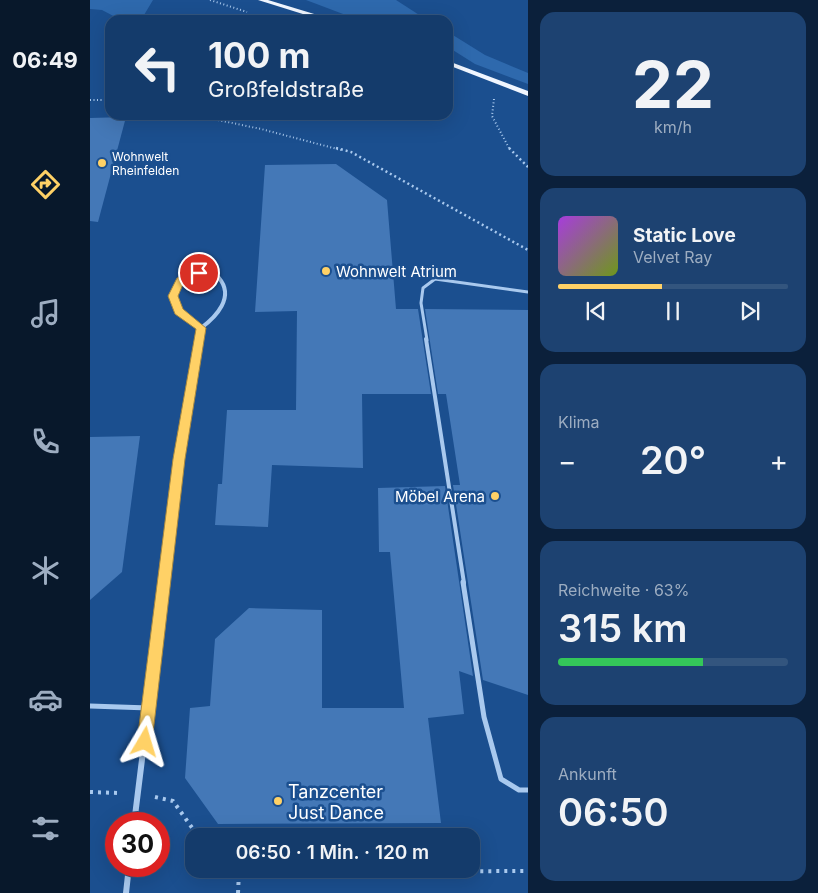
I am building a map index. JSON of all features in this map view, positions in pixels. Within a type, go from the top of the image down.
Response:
[{"type":"main road","points":[[261,0],[312,15]]},
{"type":"main road","points":[[288,0],[319,15]]},
{"type":"main road","points":[[453,65],[528,94]]},
{"type":"street","points":[[136,812],[179,459],[201,328],[212,320],[226,297],[224,285],[219,278],[212,274],[199,273],[180,280],[173,296],[179,311],[201,328]]},
{"type":"street","points":[[126,893],[128,877]]},
{"type":"lane","points":[[528,292],[436,279],[423,288],[420,303],[484,718],[501,779],[520,790],[528,790]]},
{"type":"lane","points":[[90,706],[149,708]]},
{"type":"path","points":[[210,0],[249,12]]},
{"type":"path","points":[[494,94],[492,116],[510,150],[528,166]]},
{"type":"path","points":[[90,100],[105,100]]},
{"type":"path","points":[[218,120],[351,152],[528,250]]},
{"type":"path","points":[[90,792],[138,794],[173,800],[192,828]]},
{"type":"path","points":[[480,871],[528,871]]},
{"type":"path","points":[[238,893],[239,878]]},
{"type":"shaded area","points":[[90,0],[153,0],[144,15],[112,15],[102,10],[90,9]]},
{"type":"shaded area","points":[[306,0],[396,0],[419,15],[346,15]]},
{"type":"shaded area","points":[[453,35],[485,55],[528,73],[528,84],[475,64],[453,50]]},
{"type":"building","name":"Wohnwelt Rheinfelden","points":[[90,118],[125,120],[98,222],[90,221]]},
{"type":"building","points":[[336,164],[387,200],[396,309],[418,309],[431,394],[362,394],[363,468],[272,465],[268,527],[215,525],[218,484],[222,484],[227,410],[296,410],[297,311],[255,312],[265,165]]},
{"type":"building","name":"Möbel Arena","points":[[425,309],[528,310],[528,695],[483,680],[453,485],[460,485],[446,394],[438,394]]},
{"type":"building","points":[[140,436],[122,572],[90,600],[90,437]]},
{"type":"building","points":[[445,486],[473,676],[459,671],[464,714],[428,718],[441,823],[218,824],[185,778],[190,708],[210,706],[215,639],[249,608],[322,610],[322,708],[404,708],[390,552],[379,552],[378,488]]},
{"type":"place","name":"Wohnwelt Rheinfelden","points":[[102,163]]},
{"type":"place","name":"Wohnwelt Atrium","points":[[326,271]]},
{"type":"place","name":"Möbel Arena","points":[[495,496]]},
{"type":"place","name":"Tanzcenter Just Dance","points":[[278,801]]},
{"type":"route","points":[[145,742],[179,459],[201,328],[179,311],[173,296],[180,280],[199,273]]}]
